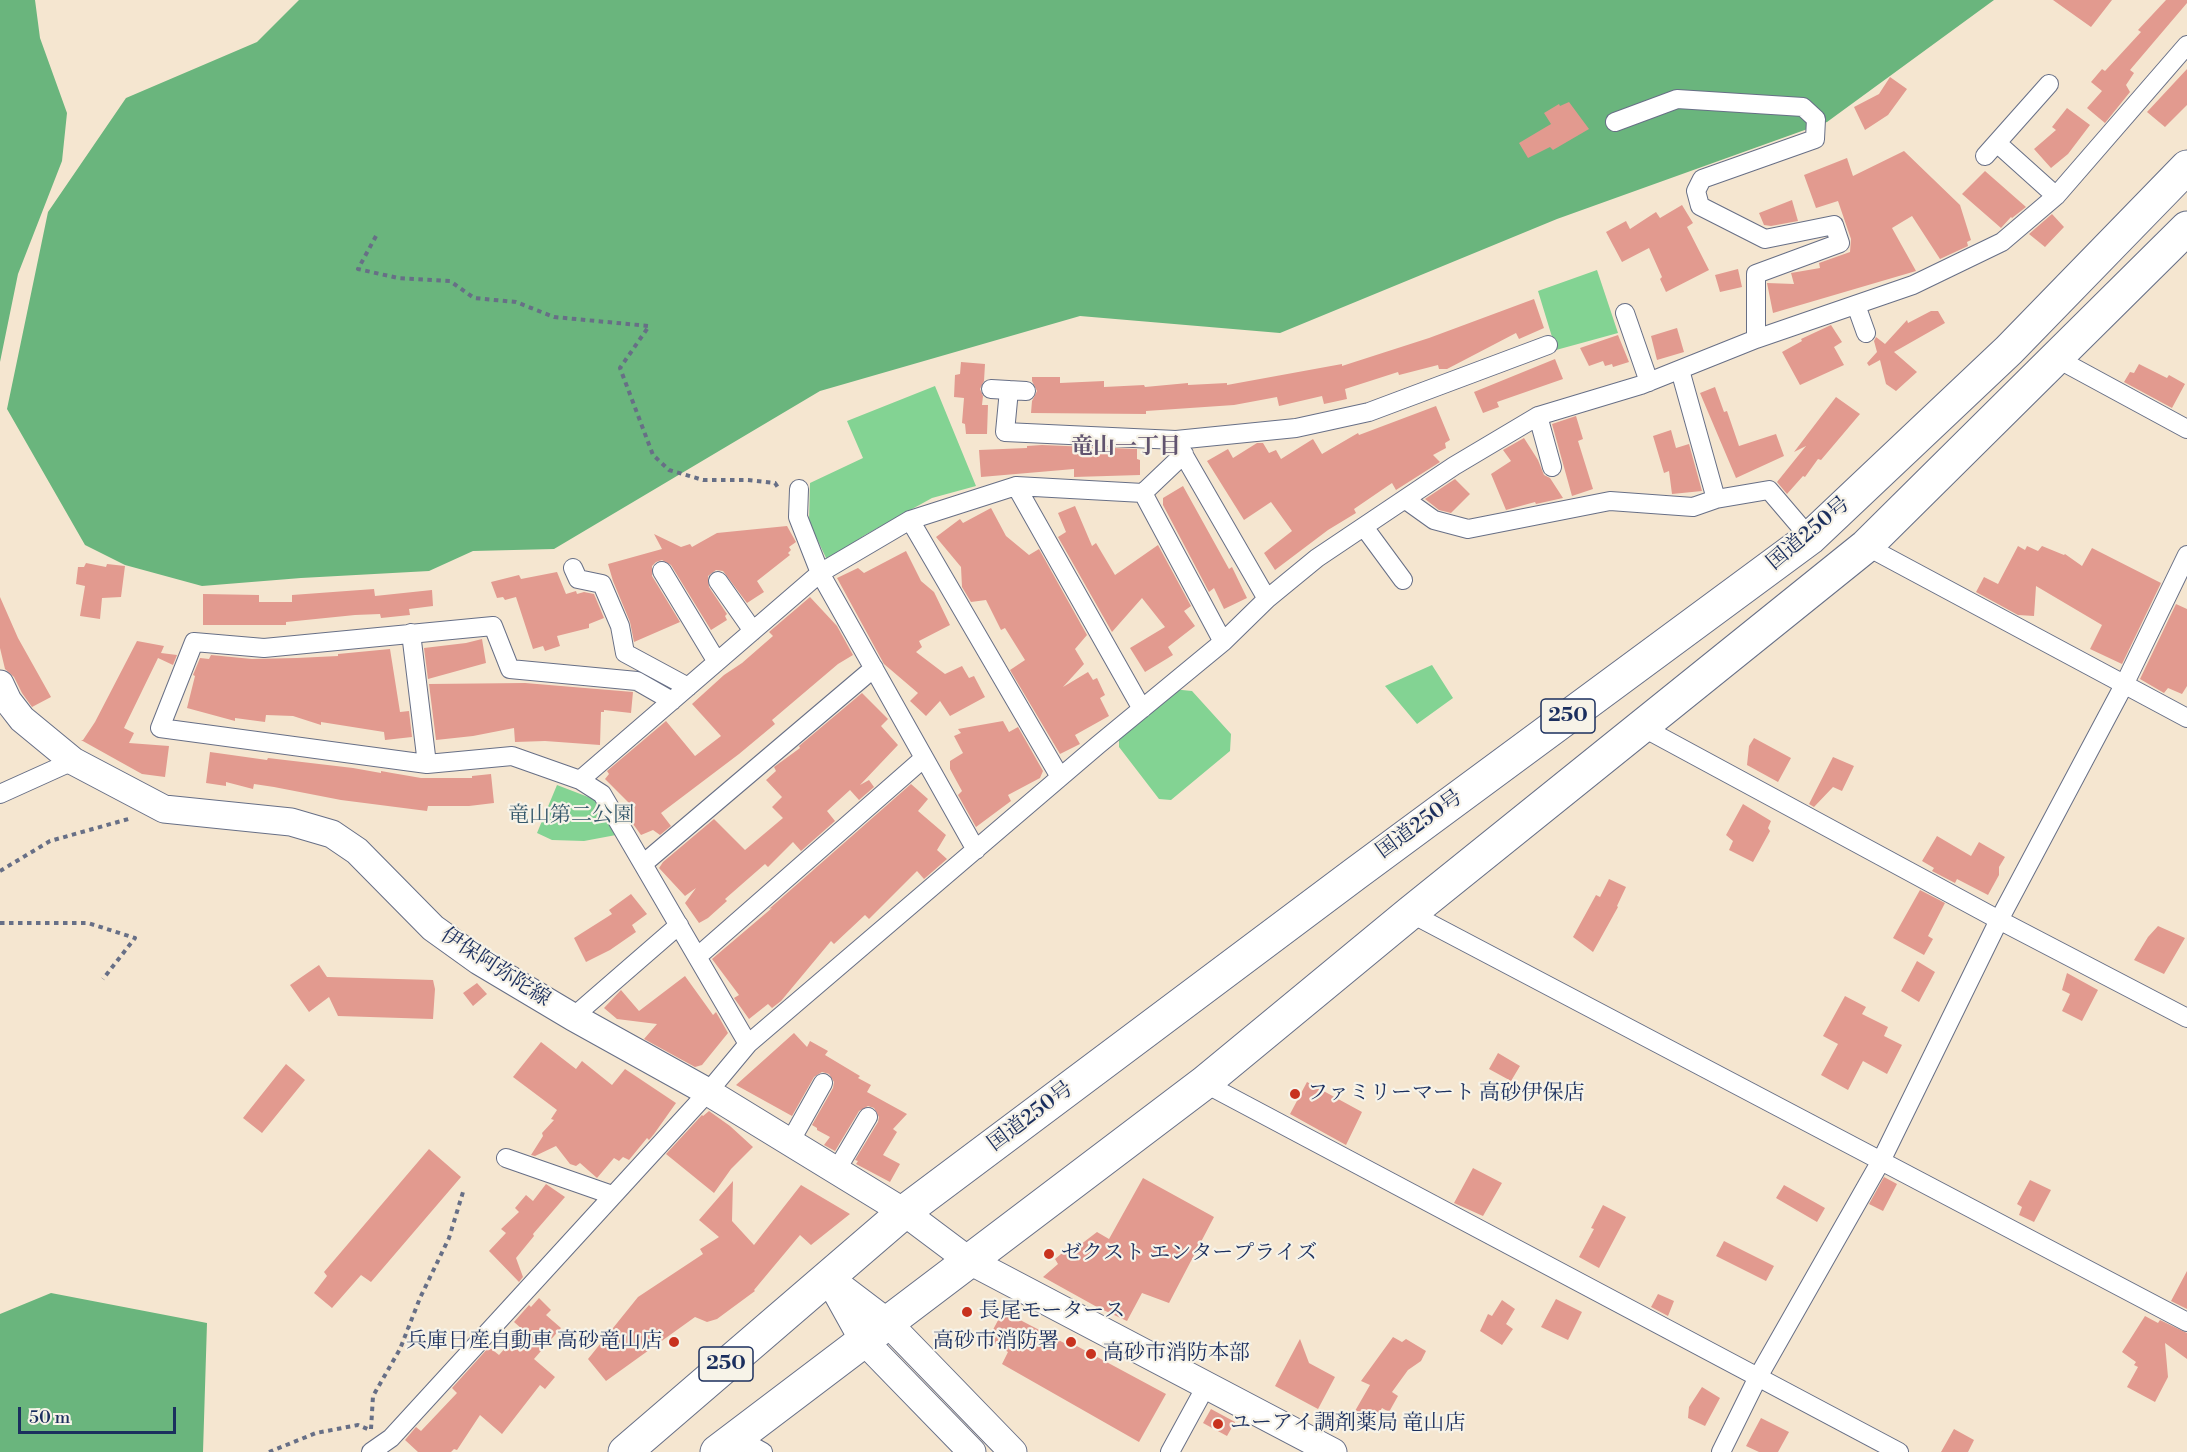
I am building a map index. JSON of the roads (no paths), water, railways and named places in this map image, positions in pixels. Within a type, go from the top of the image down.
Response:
[{"type":"highway","name":"国道250号","points":[[625,1452],[904,1212],[1364,867],[1810,538],[2009,351],[2187,168]]},
{"type":"highway","name":"250","points":[[738,1447],[875,1331],[1204,1083],[1410,913],[1866,546],[2187,228]]},
{"type":"main road","name":"伊保阿弥陀線","points":[[0,684],[8,701],[22,719],[73,761],[164,808],[291,822],[332,834],[357,851],[433,928],[479,961],[573,1017],[708,1092],[790,1142],[904,1212],[968,1260],[1333,1452]]},
{"type":"main road","points":[[829,1278],[875,1331],[972,1452]]},
{"type":"main road","points":[[875,1331],[1013,1452]]},
{"type":"street","points":[[371,1452],[391,1438],[708,1092],[748,1044],[1060,777],[1223,642],[1267,599],[1317,558],[1454,466],[1538,416],[1649,382],[1756,339],[1913,285],[2002,242],[2056,196],[2187,45]]},
{"type":"street","points":[[2049,84],[1991,149],[2056,196]]},
{"type":"street","points":[[1615,122],[1677,99],[1803,107],[1816,119],[1815,139],[1702,179],[1696,191],[1700,206],[1765,239],[1834,225],[1840,243],[1756,274],[1756,339]]},
{"type":"street","points":[[1856,305],[1866,333]]},
{"type":"street","points":[[1625,313],[1649,382]]},
{"type":"street","points":[[1008,390],[1005,432],[1180,447],[1296,428],[1369,412],[1548,345]]},
{"type":"street","points":[[2056,358],[2187,429]]},
{"type":"street","points":[[1680,370],[1716,499]]},
{"type":"street","points":[[1538,416],[1552,467]]},
{"type":"street","points":[[1143,493],[1180,447]]},
{"type":"street","points":[[1180,447],[1267,599]]},
{"type":"street","points":[[580,780],[820,573],[910,520],[1016,486],[1143,493]]},
{"type":"street","points":[[1016,486],[1142,709]]},
{"type":"street","points":[[799,489],[798,517],[820,573],[976,850]]},
{"type":"street","points":[[1406,500],[1434,520],[1468,529],[1610,501],[1693,507],[1716,499],[1769,490],[1810,538]]},
{"type":"street","points":[[1143,493],[1223,642]]},
{"type":"street","points":[[910,520],[1060,777]]},
{"type":"street","points":[[1364,527],[1404,580]]},
{"type":"street","points":[[1866,546],[2187,718]]},
{"type":"street","points":[[1721,1452],[1758,1377],[1882,1159],[1999,920],[2124,685],[2187,555]]},
{"type":"street","points":[[573,568],[578,579],[602,584],[620,626],[625,654],[688,687]]},
{"type":"street","points":[[662,571],[717,662]]},
{"type":"street","points":[[718,581],[753,631]]},
{"type":"street","points":[[672,701],[637,681],[510,669],[493,626],[264,648],[194,642],[160,728],[427,764],[512,756],[580,780],[602,794],[748,1044]]},
{"type":"street","points":[[411,633],[427,764]]},
{"type":"street","points":[[643,864],[874,668]]},
{"type":"street","points":[[1642,728],[2187,1018]]},
{"type":"street","points":[[697,957],[924,758]]},
{"type":"street","points":[[0,794],[73,761]]},
{"type":"street","points":[[1410,913],[1882,1159],[2187,1322]]},
{"type":"street","points":[[573,1017],[679,925]]},
{"type":"street","points":[[790,1142],[823,1083]]},
{"type":"street","points":[[1204,1083],[1899,1452]]},
{"type":"street","points":[[836,1171],[868,1117]]},
{"type":"street","points":[[506,1158],[612,1195]]},
{"type":"street","points":[[1170,1452],[1206,1386]]},
{"type":"place","name":"ファミリーマート 高砂伊保店","points":[[1295,1094]]},
{"type":"place","name":"ゼクスト エンタープライズ","points":[[1049,1254]]},
{"type":"place","name":"長尾モータース","points":[[967,1312]]},
{"type":"place","name":"兵庫日産自動車 高砂竜山店","points":[[674,1342]]},
{"type":"place","name":"高砂市消防署","points":[[1071,1342]]},
{"type":"place","name":"高砂市消防本部","points":[[1091,1354]]},
{"type":"place","name":"ユーアイ調剤薬局 竜山店","points":[[1218,1424]]},
{"type":"district","name":"竜山一丁目","points":[[1126,448]]},
{"type":"park label","name":"竜山第二公園","points":[[571,816]]}]
